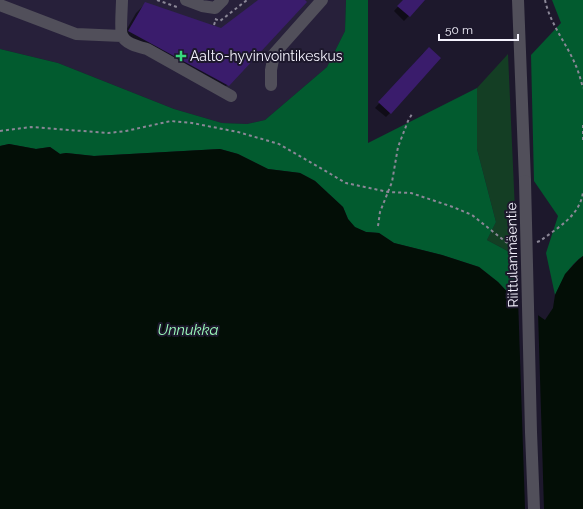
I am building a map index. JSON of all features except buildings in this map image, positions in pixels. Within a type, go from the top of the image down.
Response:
[{"type":"street","points":[[122,0],[122,36],[126,41],[135,46],[147,49],[231,96]]},
{"type":"street","points":[[186,0],[202,6],[216,8],[223,0]]},
{"type":"street","points":[[271,85],[271,70],[274,54],[322,0]]},
{"type":"street","name":"Riittulanmäentie","points":[[518,0],[525,181],[534,509]]},
{"type":"street","points":[[0,5],[76,34],[122,36]]},
{"type":"path","points":[[546,0],[547,7],[561,39],[576,66],[583,88]]},
{"type":"path","points":[[214,25],[216,19]]},
{"type":"path","points":[[378,226],[380,212],[392,182],[400,140],[412,114]]},
{"type":"path","points":[[0,132],[31,127],[108,133],[126,131],[171,121],[192,122],[238,132],[279,144],[346,183],[388,192],[411,193],[453,207],[472,215],[506,242],[512,245],[519,244]]},
{"type":"path","points":[[583,125],[583,142]]},
{"type":"path","points":[[533,242],[540,241],[565,222],[578,208],[582,200],[583,192]]},
{"type":"shaded area","name":"Aalto-hyvinvointikeskus","points":[[0,0],[346,0],[345,31],[327,67],[265,120],[247,124],[222,123],[174,109],[58,63],[0,49]]},
{"type":"green space","points":[[346,0],[368,0],[368,143],[477,88],[477,149],[496,222],[487,240],[517,256],[513,298],[498,282],[479,267],[442,255],[394,243],[379,233],[366,232],[354,227],[348,219],[343,207],[315,181],[300,173],[268,169],[238,154],[220,149],[94,156],[66,153],[60,154],[50,147],[36,149],[9,144],[0,146],[0,49],[58,63],[174,109],[222,123],[247,124],[265,120],[327,67],[345,31]]},
{"type":"green space","points":[[552,0],[583,0],[583,256],[570,269],[555,295],[546,253],[558,216],[534,181],[531,55],[561,23]]},
{"type":"green space","points":[[508,54],[517,256],[487,240],[496,222],[477,149],[477,88]]},
{"type":"water","name":"Unnukka","points":[[9,144],[36,149],[50,147],[60,154],[66,153],[94,156],[220,149],[238,154],[268,169],[300,173],[315,181],[343,207],[348,219],[355,227],[366,232],[379,233],[394,243],[442,255],[479,267],[498,282],[513,298],[545,320],[553,308],[555,295],[565,274],[583,256],[583,509],[0,509],[0,146]]},
{"type":"pier","points":[[518,298],[538,312],[544,509],[525,509]]},
{"type":"place","name":"Aalto-hyvinvointikeskus","points":[[181,56]]}]
